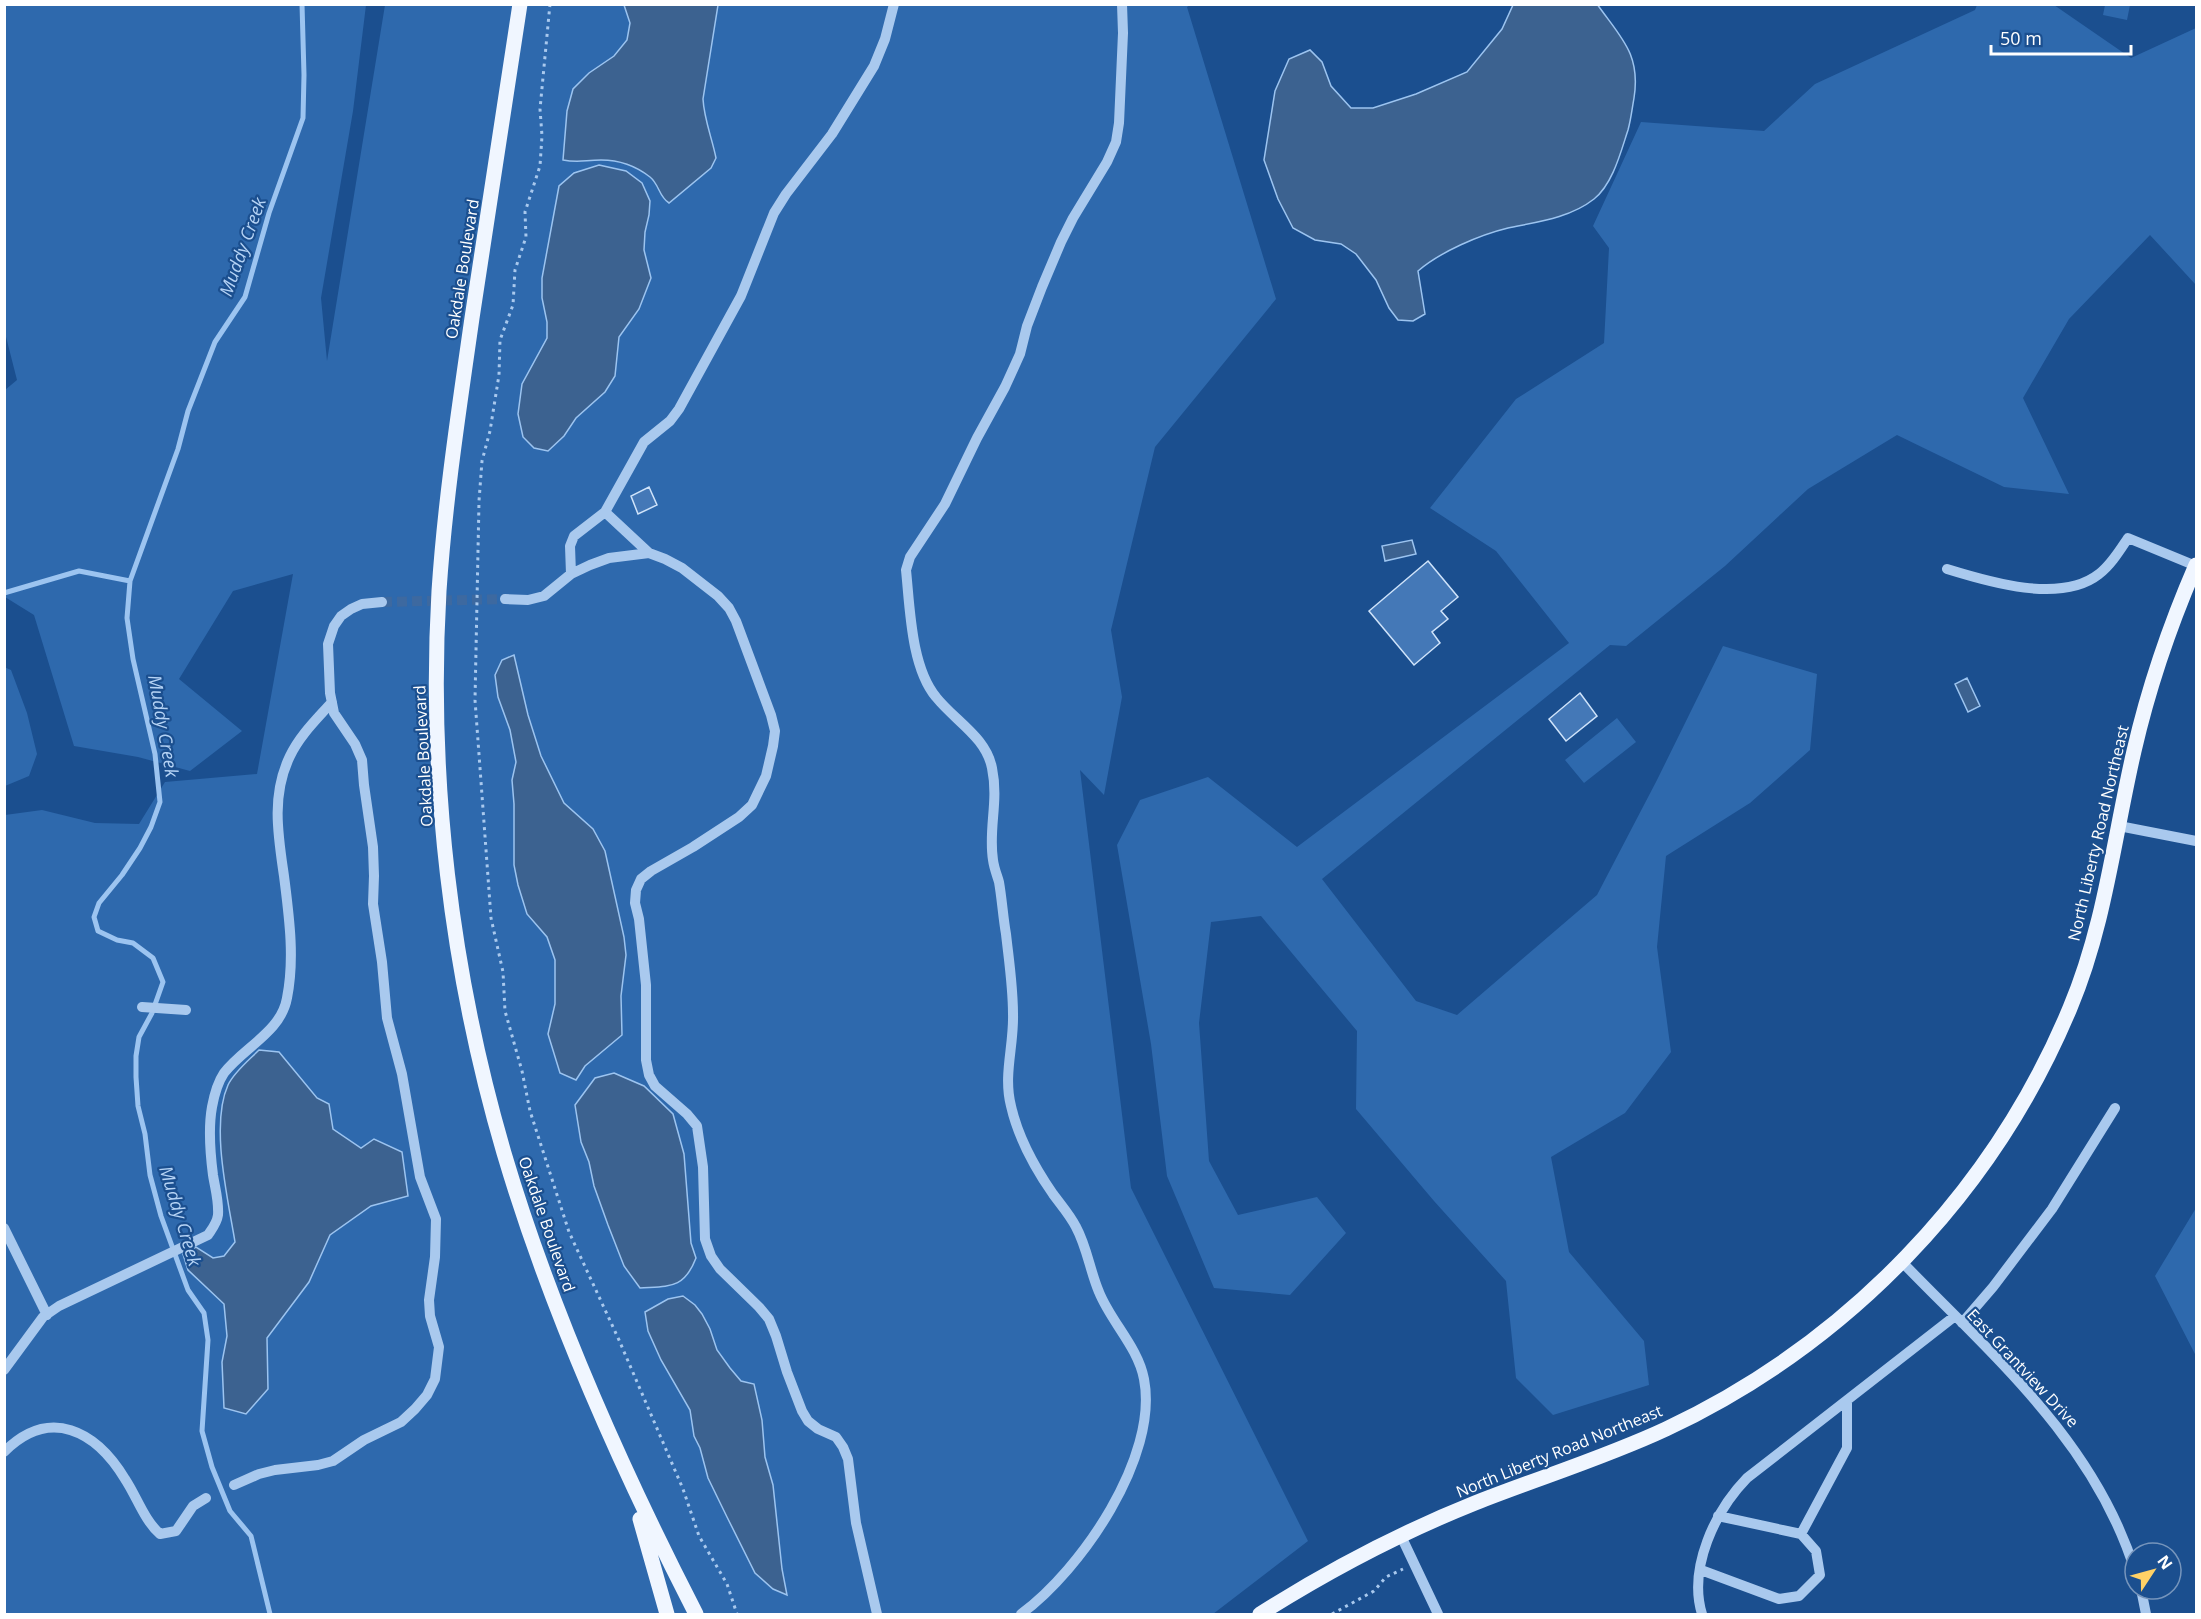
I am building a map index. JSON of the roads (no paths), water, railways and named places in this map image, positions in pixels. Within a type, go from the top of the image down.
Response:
[{"type":"main road","name":"Oakdale Boulevard","points":[[520,4],[456,428],[444,528],[437,651],[439,752],[448,874],[476,1040],[503,1149],[519,1202],[553,1297],[630,1481],[696,1614]]},
{"type":"main road","name":"North Liberty Road Northeast","points":[[1260,1614],[1359,1557],[1401,1536],[1476,1503],[1621,1449],[1668,1428],[1740,1390],[1820,1336],[1870,1294],[1942,1218],[2005,1131],[2070,1009],[2100,919],[2133,753],[2153,676],[2174,616],[2196,565]]},
{"type":"main road","name":"Oakdale Boulevard","points":[[630,1481],[668,1614]]},
{"type":"street","points":[[571,574],[570,546],[574,536],[605,512],[644,442],[670,421],[679,409],[741,296],[774,213],[832,134],[874,66],[885,39],[894,4]]},
{"type":"street","points":[[1021,1614],[1049,1592],[1071,1568],[1119,1493],[1138,1451],[1147,1399],[1144,1376],[1126,1338],[1099,1293],[1079,1230],[1037,1169],[1025,1146],[1011,1107],[1007,1066],[1012,1050],[1014,1028],[1013,993],[999,883],[993,861],[992,840],[996,803],[992,765],[986,749],[936,697],[927,684],[916,649],[906,570],[910,557],[945,504],[1005,387],[1020,354],[1027,326],[1061,242],[1116,142],[1123,33],[1122,4]]},
{"type":"street","points":[[605,512],[649,553],[682,568],[718,596],[729,608],[736,621],[775,731],[766,776],[752,805],[739,817],[651,871],[641,879],[636,890],[635,903],[639,919],[646,985],[646,1060],[649,1075],[655,1086],[697,1126],[703,1167],[705,1239],[711,1256],[720,1269],[769,1319],[787,1372],[808,1421],[836,1437],[843,1447],[848,1459],[856,1523],[877,1614]]},
{"type":"street","points":[[1947,569],[2011,586],[2053,588],[2081,584],[2099,574],[2128,538],[2196,565]]},
{"type":"street","points":[[505,599],[528,600],[544,596],[571,574],[609,558],[649,553]]},
{"type":"street","points":[[234,1485],[275,1470],[333,1461],[364,1440],[401,1422],[427,1395],[435,1379],[438,1364],[439,1347],[430,1316],[429,1300],[435,1257],[436,1219],[420,1178],[402,1074],[387,1018],[382,962],[373,904],[373,847],[362,760],[355,744],[334,713],[332,702],[328,644],[334,626],[341,616],[351,609],[362,604],[382,602]]},
{"type":"street","points":[[4,1370],[30,1332],[46,1315],[208,1235],[214,1227],[218,1216],[218,1201],[209,1138],[216,1091],[223,1075],[268,1032],[279,1018],[287,1001],[290,979],[290,930],[276,822],[281,784],[289,757],[298,742],[332,702]]},
{"type":"street","points":[[2119,826],[2196,841]]},
{"type":"street","points":[[142,1007],[186,1010]]},
{"type":"street","points":[[1702,1614],[1699,1583],[1705,1546],[1718,1516],[1733,1492],[1747,1478],[1847,1400],[1958,1320],[1993,1287],[2052,1209],[2115,1108]]},
{"type":"street","points":[[4,1228],[46,1315]]},
{"type":"street","name":"East Grantview Drive","points":[[1902,1262],[2033,1397],[2063,1432],[2089,1470],[2111,1510],[2123,1541]]},
{"type":"street","points":[[1801,1534],[1847,1448],[1847,1400]]},
{"type":"street","points":[[4,1452],[24,1437],[54,1427],[70,1429],[86,1436],[100,1447],[125,1478],[147,1518],[160,1534],[176,1531],[194,1506],[206,1498]]},
{"type":"street","points":[[1701,1570],[1779,1599],[1799,1596],[1820,1575],[1816,1551],[1801,1534],[1718,1516]]},
{"type":"street","points":[[1401,1536],[1437,1612]]},
{"type":"waterway","name":"Muddy Creek","points":[[270,1614],[251,1536],[230,1511],[212,1467],[202,1431],[208,1340],[204,1313],[188,1290],[161,1216],[150,1175],[145,1134],[138,1106],[136,1056],[139,1037],[152,1013],[163,982],[153,958],[133,943],[117,940],[98,931],[94,917],[99,903],[140,848],[160,802],[155,754],[133,659],[127,618],[130,581],[178,449],[188,411],[215,342],[245,297],[269,213],[303,118],[302,4]]},
{"type":"waterway","points":[[4,593],[79,571],[130,581]]},
{"type":"tunnel","points":[[382,602],[505,599]]}]
